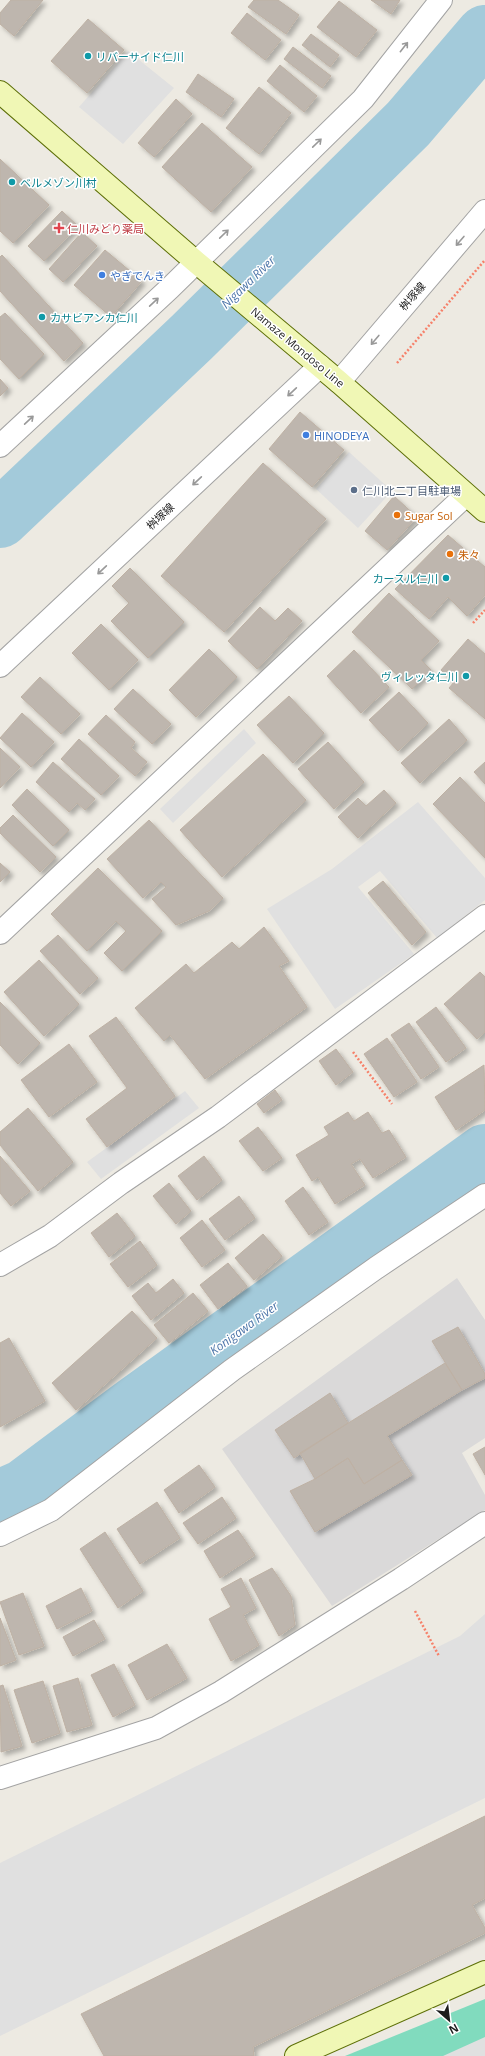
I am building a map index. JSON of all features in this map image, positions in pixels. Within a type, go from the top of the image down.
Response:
[{"type":"main road","name":"Namaze Mondoso Line","points":[[0,92],[203,268],[316,362],[485,511]]},
{"type":"main road","points":[[296,2056],[485,1972]]},
{"type":"street","points":[[0,446],[203,268],[363,99],[441,0]]},
{"type":"street","name":"桝塚線","points":[[339,382],[485,211]]},
{"type":"street","name":"桝塚線","points":[[0,666],[316,362]]},
{"type":"street","points":[[0,933],[466,495]]},
{"type":"street","points":[[0,1265],[50,1236],[120,1183],[218,1117],[485,916]]},
{"type":"street","points":[[0,1535],[51,1510],[232,1370],[376,1268],[485,1194]]},
{"type":"street","points":[[0,1778],[156,1728],[221,1692],[400,1579],[485,1523]]},
{"type":"path","points":[[397,363],[485,260]]},
{"type":"path","points":[[473,623],[485,610]]},
{"type":"path","points":[[336,1029],[392,1104]]},
{"type":"path","points":[[415,1611],[439,1656]]},
{"type":"shaded area","points":[[128,51],[174,88],[123,144],[79,107]]},
{"type":"shaded area","name":"仁川北二丁目駐車場","points":[[349,452],[392,491],[358,528],[316,489]]},
{"type":"shaded area","points":[[244,729],[256,743],[173,823],[160,809]]},
{"type":"shaded area","points":[[418,802],[485,878],[485,900],[437,938],[380,871],[358,887],[414,954],[335,1009],[267,909],[332,869]]},
{"type":"shaded area","points":[[185,1091],[199,1108],[101,1179],[87,1162]]},
{"type":"shaded area","points":[[457,1278],[485,1320],[485,1438],[462,1453],[485,1495],[485,1510],[332,1606],[222,1449]]},
{"type":"shaded area","points":[[485,1614],[485,1798],[0,2036],[0,1863],[460,1636]]},
{"type":"shaded area","points":[[485,2037],[485,2056],[443,2056]]},
{"type":"green space","points":[[485,1999],[485,2056],[345,2056]]},
{"type":"building","points":[[11,0],[43,0],[14,36],[0,24],[0,13]]},
{"type":"building","points":[[254,0],[278,0],[299,15],[286,34],[248,7]]},
{"type":"building","points":[[371,0],[400,0],[391,14]]},
{"type":"building","points":[[339,1],[377,30],[356,57],[317,27]]},
{"type":"building","points":[[247,13],[281,40],[265,60],[231,33]]},
{"type":"building","name":"リバーサイド仁川","points":[[88,19],[124,50],[87,93],[51,61]]},
{"type":"building","points":[[311,34],[339,55],[330,67],[302,45]]},
{"type":"building","points":[[293,47],[331,76],[322,88],[284,59]]},
{"type":"building","points":[[280,65],[317,96],[304,112],[267,81]]},
{"type":"building","points":[[198,74],[234,99],[221,117],[186,92]]},
{"type":"building","points":[[259,87],[291,113],[259,154],[226,128]]},
{"type":"building","points":[[176,99],[192,114],[154,157],[138,143]]},
{"type":"building","points":[[202,123],[252,167],[211,212],[162,167]]},
{"type":"building","name":"ベルメゾン川村","points":[[0,159],[49,205],[13,243],[0,231]]},
{"type":"building","points":[[62,211],[78,226],[44,261],[28,246]]},
{"type":"building","points":[[82,232],[97,246],[63,282],[49,269]]},
{"type":"building","points":[[105,250],[142,281],[111,317],[74,285]]},
{"type":"building","name":"カサビアンカ仁川","points":[[2,255],[83,343],[64,361],[0,291],[0,257]]},
{"type":"building","points":[[5,313],[44,354],[19,379],[0,359],[0,317]]},
{"type":"building","points":[[0,379],[8,388],[0,396]]},
{"type":"building","points":[[300,412],[344,450],[312,487],[269,449]]},
{"type":"building","points":[[263,463],[326,519],[224,632],[161,576]]},
{"type":"building","points":[[394,496],[417,517],[387,550],[365,531]]},
{"type":"building","name":"カースル仁川","points":[[448,535],[485,567],[485,595],[467,616],[448,597],[429,619],[395,589]]},
{"type":"building","points":[[130,568],[184,622],[148,658],[111,621],[129,603],[112,586]]},
{"type":"building","points":[[389,593],[439,641],[421,660],[431,670],[412,689],[352,632]]},
{"type":"building","points":[[260,607],[275,621],[288,608],[302,621],[257,669],[228,641]]},
{"type":"building","points":[[101,624],[138,660],[109,690],[72,653]]},
{"type":"building","name":"ヴィレッタ仁川","points":[[468,639],[485,654],[485,719],[449,688],[454,682],[441,670]]},
{"type":"building","points":[[209,649],[237,677],[196,717],[169,690]]},
{"type":"building","points":[[354,650],[389,687],[361,713],[327,676]]},
{"type":"building","points":[[40,677],[80,714],[61,734],[21,697]]},
{"type":"building","points":[[133,689],[171,724],[152,744],[114,709]]},
{"type":"building","points":[[399,692],[428,723],[398,751],[369,720]]},
{"type":"building","points":[[289,696],[324,733],[293,763],[257,725]]},
{"type":"building","points":[[22,713],[54,742],[31,767],[0,738]]},
{"type":"building","points":[[106,715],[135,742],[131,748],[147,762],[135,776],[88,734]]},
{"type":"building","points":[[449,719],[467,740],[420,783],[401,763]]},
{"type":"building","points":[[79,739],[119,776],[101,795],[61,759]]},
{"type":"building","points":[[328,742],[364,782],[334,809],[298,769]]},
{"type":"building","points":[[0,748],[20,767],[0,788]]},
{"type":"building","points":[[263,754],[306,800],[222,877],[180,830]]},
{"type":"building","points":[[53,762],[95,799],[85,810],[77,803],[69,812],[36,782]]},
{"type":"building","points":[[485,762],[485,784],[474,772]]},
{"type":"building","points":[[460,777],[485,803],[485,858],[433,804]]},
{"type":"building","points":[[27,789],[69,830],[53,846],[12,805]]},
{"type":"building","points":[[384,790],[396,803],[358,838],[338,817],[358,798],[366,806]]},
{"type":"building","points":[[13,815],[56,857],[40,872],[0,833],[0,828]]},
{"type":"building","points":[[149,820],[223,898],[209,911],[176,925],[152,899],[166,887],[161,882],[143,898],[107,859]]},
{"type":"building","points":[[0,863],[10,872],[0,882]]},
{"type":"building","points":[[98,868],[162,931],[122,971],[104,953],[126,931],[116,921],[87,951],[51,914]]},
{"type":"building","points":[[383,881],[426,932],[412,945],[368,893]]},
{"type":"building","points":[[264,927],[289,961],[279,966],[307,1007],[205,1079],[170,1035],[164,1041],[135,1008],[186,964],[194,973],[232,942],[239,949]]},
{"type":"building","points":[[58,935],[98,978],[80,994],[40,951]]},
{"type":"building","points":[[39,960],[79,1004],[44,1036],[4,992]]},
{"type":"building","points":[[480,972],[485,977],[485,1032],[477,1039],[444,1004]]},
{"type":"building","points":[[0,1002],[40,1043],[18,1064],[0,1045]]},
{"type":"building","points":[[436,1007],[466,1048],[446,1062],[416,1022]]},
{"type":"building","points":[[116,1017],[175,1096],[107,1147],[86,1119],[127,1088],[89,1036]]},
{"type":"building","points":[[409,1023],[439,1067],[421,1079],[391,1035]]},
{"type":"building","points":[[387,1038],[417,1082],[394,1097],[364,1054]]},
{"type":"building","points":[[69,1044],[97,1082],[49,1117],[21,1080]]},
{"type":"building","points":[[336,1049],[353,1072],[336,1085],[319,1061]]},
{"type":"building","points":[[484,1065],[485,1110],[456,1130],[435,1097]]},
{"type":"building","points":[[275,1090],[282,1100],[264,1113],[257,1104]]},
{"type":"building","points":[[28,1108],[73,1162],[38,1191],[0,1145],[0,1132]]},
{"type":"building","points":[[348,1112],[354,1121],[368,1112],[382,1133],[389,1130],[406,1157],[373,1178],[360,1159],[351,1164],[365,1185],[335,1204],[318,1177],[312,1181],[296,1155],[329,1135],[324,1127]]},
{"type":"building","points":[[258,1127],[282,1158],[263,1171],[239,1141]]},
{"type":"building","points":[[0,1156],[30,1191],[11,1206],[0,1193]]},
{"type":"building","points":[[204,1156],[222,1180],[197,1200],[178,1176]]},
{"type":"building","points":[[169,1183],[191,1211],[176,1224],[153,1196]]},
{"type":"building","points":[[303,1187],[328,1222],[309,1235],[285,1201]]},
{"type":"building","points":[[239,1196],[255,1218],[225,1240],[209,1219]]},
{"type":"building","points":[[117,1213],[135,1236],[109,1257],[91,1233]]},
{"type":"building","points":[[202,1220],[225,1250],[202,1267],[180,1238]]},
{"type":"building","points":[[263,1234],[282,1256],[254,1280],[235,1258]]},
{"type":"building","points":[[140,1241],[157,1265],[128,1287],[110,1264]]},
{"type":"building","points":[[228,1263],[247,1286],[218,1309],[200,1285]]},
{"type":"building","points":[[173,1279],[184,1293],[151,1320],[132,1296],[148,1283],[156,1293]]},
{"type":"building","points":[[193,1293],[208,1311],[169,1343],[154,1325]]},
{"type":"building","points":[[132,1311],[157,1338],[76,1410],[52,1383]]},
{"type":"building","points":[[458,1327],[485,1374],[485,1378],[462,1390],[432,1341]]},
{"type":"building","points":[[9,1338],[45,1401],[0,1427],[0,1343]]},
{"type":"building","points":[[445,1363],[462,1390],[387,1436],[402,1460],[364,1484],[348,1458],[315,1479],[300,1453]]},
{"type":"building","points":[[330,1393],[348,1423],[294,1458],[275,1430]]},
{"type":"building","points":[[485,1447],[485,1475],[473,1454]]},
{"type":"building","points":[[348,1458],[364,1484],[402,1460],[412,1475],[315,1532],[290,1491],[315,1479]]},
{"type":"building","points":[[199,1465],[215,1487],[179,1513],[164,1490]]},
{"type":"building","points":[[222,1497],[236,1518],[198,1544],[183,1523]]},
{"type":"building","points":[[157,1502],[180,1538],[140,1564],[117,1529]]},
{"type":"building","points":[[238,1530],[255,1555],[220,1578],[204,1551]]},
{"type":"building","points":[[105,1532],[143,1591],[118,1608],[80,1549]]},
{"type":"building","points":[[272,1568],[291,1596],[295,1625],[279,1636],[249,1580]]},
{"type":"building","points":[[241,1578],[256,1608],[243,1615],[259,1645],[231,1661],[209,1619],[231,1607],[221,1589]]},
{"type":"building","points":[[81,1588],[92,1611],[57,1629],[46,1606]]},
{"type":"building","points":[[23,1593],[44,1646],[19,1655],[0,1602]]},
{"type":"building","points":[[0,1618],[16,1660],[0,1666]]},
{"type":"building","points":[[94,1620],[105,1639],[73,1656],[63,1637]]},
{"type":"building","points":[[167,1644],[187,1678],[147,1700],[128,1665]]},
{"type":"building","points":[[114,1664],[135,1705],[113,1717],[91,1675]]},
{"type":"building","points":[[78,1678],[92,1725],[67,1732],[53,1686]]},
{"type":"building","points":[[43,1681],[60,1733],[32,1743],[14,1690]]},
{"type":"building","points":[[3,1685],[22,1746],[1,1752],[0,1686]]},
{"type":"building","points":[[485,1816],[485,1898],[472,1905],[485,1928],[485,1933],[253,2047],[254,2056],[104,2056],[81,2014]]},
{"type":"waterway","name":"Nigawa River","points":[[0,519],[192,337],[408,124],[485,34]]},
{"type":"waterway","name":"Konigawa River","points":[[0,1499],[24,1488],[134,1406],[485,1153]]},
{"type":"place","name":"リバーサイド仁川","points":[[88,56]]},
{"type":"place","name":"ベルメゾン川村","points":[[12,182]]},
{"type":"place","name":"仁川みどり薬局","points":[[59,228]]},
{"type":"place","name":"やぎでんき","points":[[102,275]]},
{"type":"place","name":"カサビアンカ仁川","points":[[42,317]]},
{"type":"place","name":"HINODEYA","points":[[306,435]]},
{"type":"place","name":"仁川北二丁目駐車場","points":[[354,490]]},
{"type":"place","name":"Sugar Sol","points":[[397,515]]},
{"type":"place","name":"朱々","points":[[450,554]]},
{"type":"place","name":"カースル仁川","points":[[446,578]]},
{"type":"place","name":"ヴィレッタ仁川","points":[[466,676]]}]
